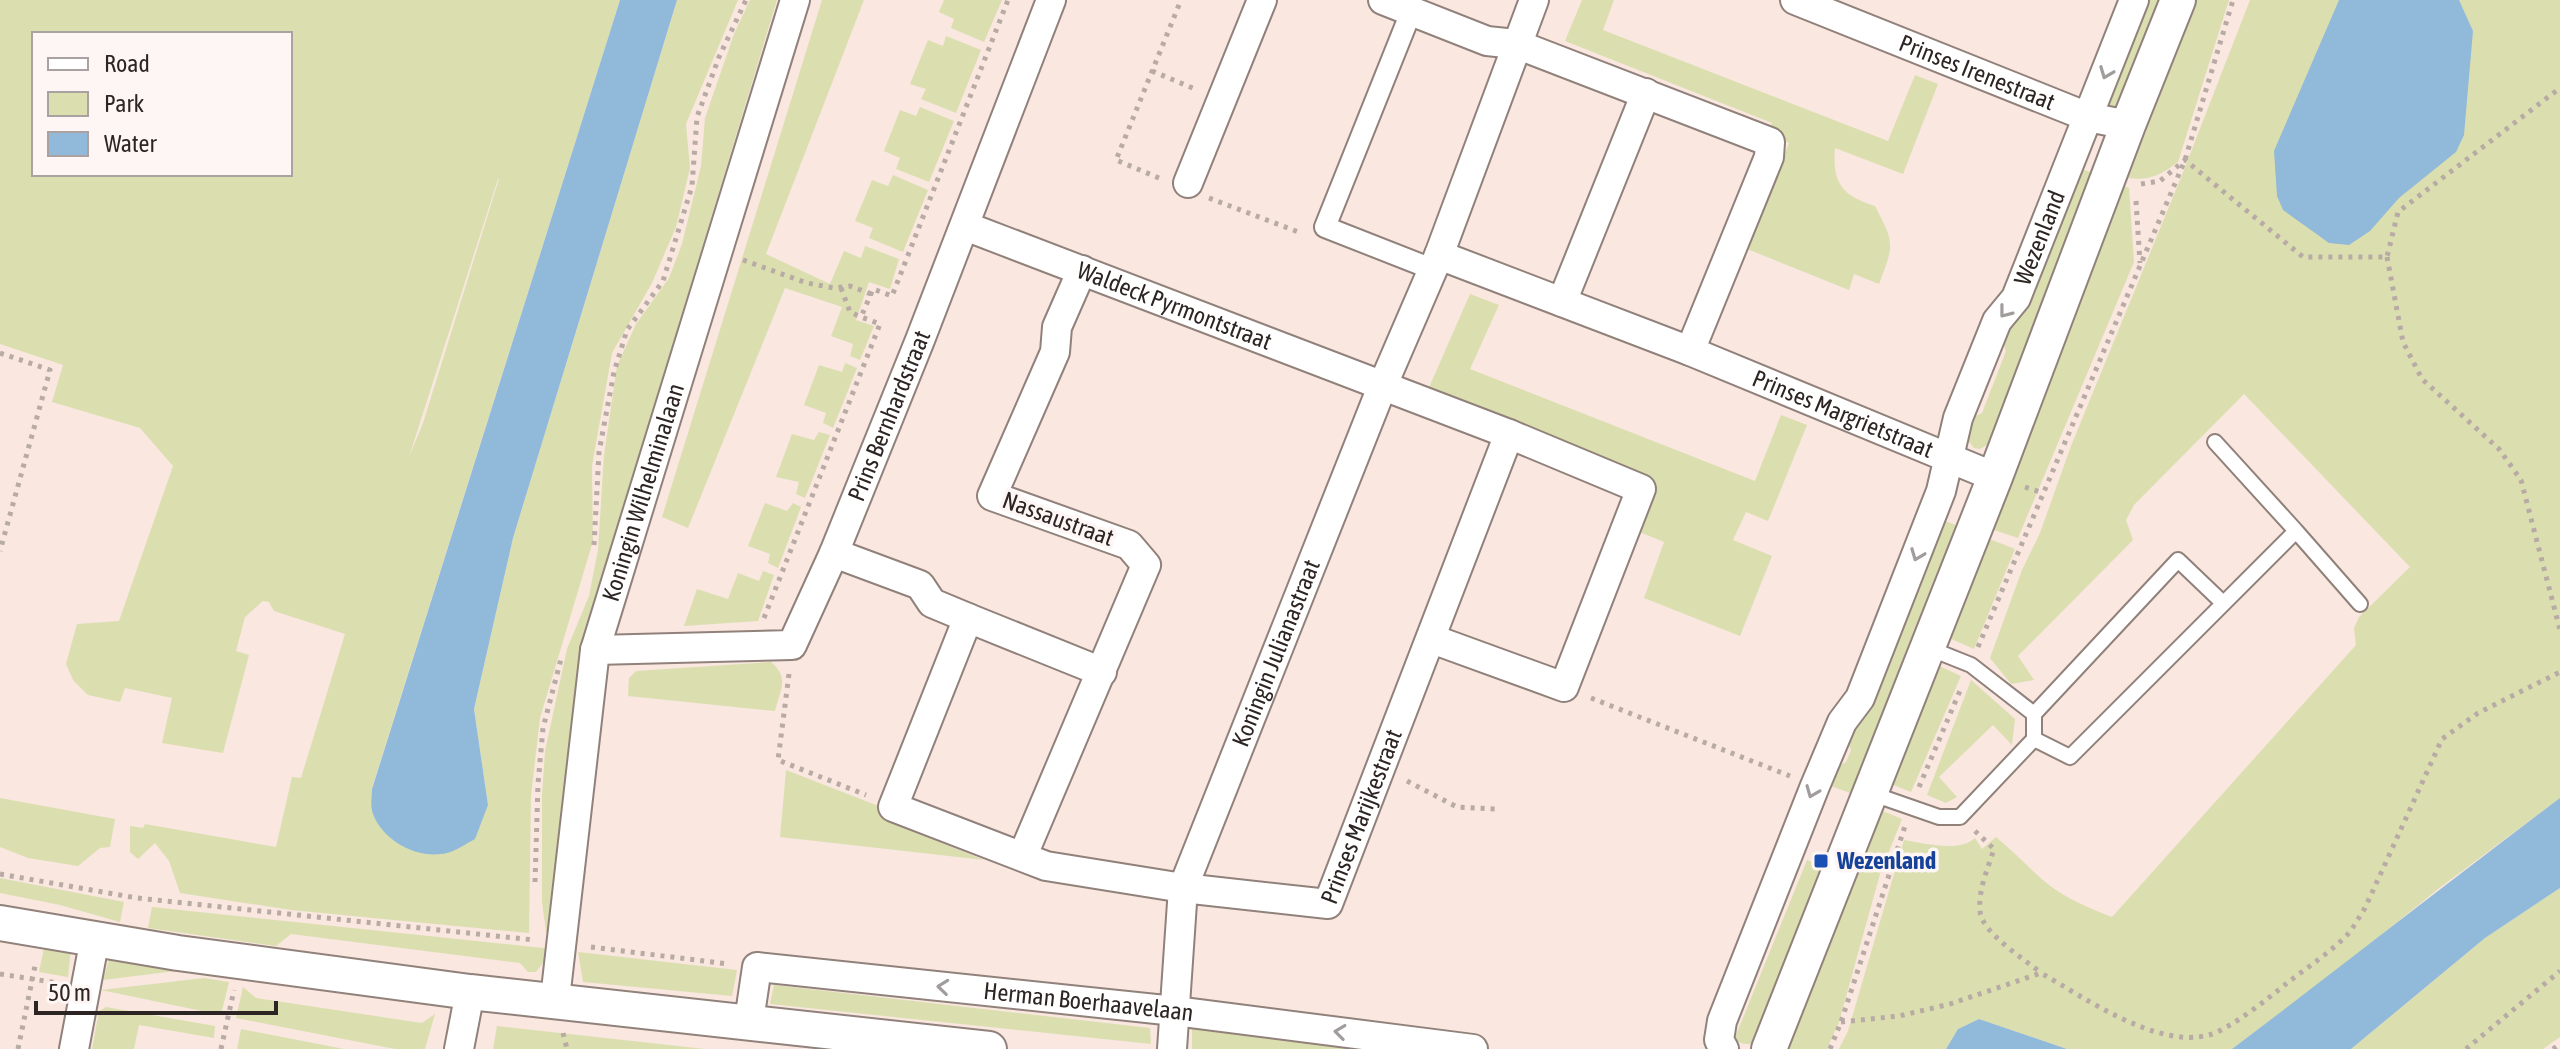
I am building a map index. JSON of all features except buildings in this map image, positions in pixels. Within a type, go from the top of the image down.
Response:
[{"type":"street","name":"Koningin Wilhelminalaan","points":[[555,999],[595,650],[795,0]]},
{"type":"street","name":"Prins Bernhardstraat","points":[[792,645],[834,553],[965,226],[1051,0]]},
{"type":"street","points":[[1188,183],[1262,0]]},
{"type":"street","points":[[1383,0],[1487,41],[1516,44],[1770,142],[1769,157],[1690,351]]},
{"type":"street","name":"Koningin Julianastraat","points":[[1172,1049],[1183,888],[1382,387],[1436,262],[1534,0]]},
{"type":"street","name":"Prinses Irenestraat","points":[[1795,0],[1831,7],[2088,117],[2128,125]]},
{"type":"street","name":"Wezenland","points":[[1724,1049],[1719,1040],[1722,1021],[1842,722],[1860,698],[1937,502],[1958,418],[1997,321],[2016,298],[2134,0]]},
{"type":"street","name":"Wezenland","points":[[1769,1049],[1995,477],[2178,0]]},
{"type":"street","points":[[1411,12],[1325,227],[1436,262]]},
{"type":"street","points":[[1562,302],[1646,93]]},
{"type":"street","name":"Waldeck Pyrmontstraat","points":[[965,226],[1382,387]]},
{"type":"street","name":"Prinses Margrietstraat","points":[[1436,262],[1562,302],[1690,351],[1995,477]]},
{"type":"street","name":"Nassaustraat","points":[[1023,855],[1146,565],[1129,545],[992,496],[1055,352],[1057,327],[1082,270]]},
{"type":"street","points":[[1382,387],[1509,434],[1641,489],[1564,687],[1432,639]]},
{"type":"street","name":"Prinses Marijkestraat","points":[[1183,888],[1328,904],[1509,434]]},
{"type":"street","points":[[834,553],[920,585],[932,603],[1102,672]]},
{"type":"street","points":[[968,618],[893,807],[1046,866],[1183,888]]},
{"type":"street","points":[[595,650],[792,645]]},
{"type":"street","points":[[0,923],[241,962],[470,992],[989,1049]]},
{"type":"street","points":[[74,1049],[95,938]]},
{"type":"street","points":[[749,1021],[757,967]]},
{"type":"street","name":"Herman Boerhaavelaan","points":[[757,967],[1175,1011],[1473,1049]]},
{"type":"street","points":[[459,1049],[470,992]]},
{"type":"lane","points":[[2215,442],[2360,604]]},
{"type":"lane","points":[[2034,739],[2070,757],[2296,531]]},
{"type":"lane","points":[[1870,793],[1939,817],[1960,817],[2034,739],[2034,714],[2178,560],[2223,603]]},
{"type":"lane","points":[[1926,647],[1971,665],[2034,714]]},
{"type":"path","points":[[593,555],[599,452],[614,372],[627,330],[663,281],[692,186],[697,117],[719,57],[746,0]]},
{"type":"path","points":[[861,317],[873,289],[892,296],[1008,0]]},
{"type":"path","points":[[1830,1049],[1911,807],[2185,160],[2233,0]]},
{"type":"path","points":[[1152,71],[1221,100]]},
{"type":"path","points":[[2560,88],[2398,212],[2387,257],[2403,342],[2422,379],[2499,449],[2521,480],[2560,630]]},
{"type":"path","points":[[2135,186],[2160,181],[2185,160]]},
{"type":"path","points":[[2185,160],[2303,257],[2387,257]]},
{"type":"path","points":[[2136,199],[2141,268]]},
{"type":"path","points":[[717,252],[764,266],[795,280],[841,288],[850,286],[871,294]]},
{"type":"path","points":[[754,645],[880,324],[850,312],[841,288]]},
{"type":"path","points":[[0,353],[50,370],[0,551]]},
{"type":"path","points":[[792,645],[778,760],[893,807]]},
{"type":"path","points":[[535,887],[543,728],[563,654]]},
{"type":"path","points":[[1960,817],[1994,849],[1984,880],[1979,912],[1992,933],[2041,973],[2114,1015],[2171,1037],[2195,1038],[2212,1034],[2261,1003],[2348,934],[2365,908],[2442,739],[2478,713],[2560,672]]},
{"type":"path","points":[[1564,687],[1815,786]]},
{"type":"path","points":[[1381,768],[1457,807],[1496,809]]},
{"type":"path","points":[[0,874],[137,898],[757,967]]},
{"type":"path","points":[[18,1049],[44,929]]},
{"type":"path","points":[[221,1049],[241,962]]},
{"type":"path","points":[[2466,1049],[2560,971]]},
{"type":"path","points":[[1841,1022],[1899,1016],[1950,1004],[2041,973]]},
{"type":"path","points":[[2553,1049],[2560,1044]]},
{"type":"green space","points":[[0,0],[620,0],[372,788],[488,805],[474,709],[513,538],[677,0],[738,0],[686,124],[690,168],[676,227],[652,283],[612,353],[592,466],[593,541],[540,718],[531,796],[529,933],[291,910],[180,893],[169,861],[155,843],[138,859],[130,852],[130,826],[143,828],[145,824],[276,847],[292,777],[301,778],[345,634],[274,611],[269,602],[263,601],[245,617],[236,651],[249,655],[223,753],[162,743],[172,698],[125,688],[120,702],[88,695],[73,680],[66,664],[77,624],[119,621],[173,466],[140,428],[52,402],[63,365],[0,344]],"holes":[[[499,179],[423,423],[409,457]]]},
{"type":"green space","points":[[750,0],[777,0],[588,625],[553,936],[546,932],[542,902],[545,751],[567,649],[589,596],[598,550],[604,455],[617,366],[636,324],[669,278],[682,244],[701,166],[705,118],[734,34]]},
{"type":"green space","points":[[822,0],[864,0],[766,254],[830,284],[844,251],[861,258],[865,246],[899,259],[890,289],[869,282],[856,320],[874,326],[860,360],[850,356],[853,344],[831,336],[842,307],[785,288],[688,528],[662,517]]},
{"type":"green space","points":[[944,0],[1002,0],[984,42],[951,28],[954,19],[939,12]]},
{"type":"green space","points":[[1582,0],[1614,0],[1603,30],[1888,141],[1915,75],[1938,84],[1903,174],[1835,148],[1835,170],[1842,186],[1854,198],[1875,206],[1889,237],[1890,252],[1879,284],[1854,274],[1849,290],[1747,249],[1789,143],[1768,134],[1772,123],[1565,41]]},
{"type":"green space","points":[[2143,0],[2164,0],[2120,106],[2111,108],[2105,102]]},
{"type":"green space","points":[[2197,0],[2229,0],[2178,162],[2154,176],[2128,178]]},
{"type":"green space","points":[[2250,0],[2560,0],[2560,798],[2232,1049],[2067,1049],[1979,1019],[1958,1029],[1946,1049],[1839,1049],[1848,1031],[1904,840],[1951,846],[1968,843],[1975,838],[1982,849],[1996,837],[2056,890],[2112,917],[2356,645],[2354,628],[2359,617],[2410,567],[2244,394],[2134,505],[2126,520],[2133,540],[2018,656],[2034,680],[2011,684],[1990,658],[2022,570],[2040,533],[2071,446]]},
{"type":"green space","points":[[946,36],[981,50],[956,113],[921,99],[926,89],[910,84],[928,40],[943,46]]},
{"type":"green space","points":[[920,107],[954,121],[929,182],[896,169],[900,158],[884,151],[900,110],[916,116]]},
{"type":"green space","points":[[2077,167],[2095,174],[1990,443],[1980,449],[1974,448],[1964,435],[1969,419],[1982,413],[2006,351],[2000,337]]},
{"type":"green space","points":[[893,175],[928,190],[903,252],[869,238],[873,228],[855,221],[872,180],[888,186]]},
{"type":"green space","points":[[2124,186],[2129,188],[2134,262],[2018,538],[1991,529]]},
{"type":"green space","points":[[1470,294],[1499,305],[1470,369],[1755,481],[1781,415],[1807,425],[1768,521],[1746,512],[1733,540],[1772,556],[1740,636],[1644,598],[1664,542],[1637,531],[1655,482],[1427,392]]},
{"type":"green space","points":[[845,363],[857,368],[833,428],[823,423],[826,413],[804,405],[819,365],[842,372]]},
{"type":"green space","points":[[819,432],[830,435],[805,498],[796,494],[799,482],[776,477],[792,434],[814,440]]},
{"type":"green space","points":[[765,503],[787,511],[793,503],[801,507],[778,568],[768,563],[770,554],[748,546]]},
{"type":"green space","points":[[1940,519],[1958,526],[1853,794],[1825,784],[1832,770],[1846,762],[1851,750],[1845,734]]},
{"type":"green space","points":[[1987,538],[2015,549],[1974,649],[1949,638]]},
{"type":"green space","points":[[763,571],[774,575],[758,621],[684,626],[697,589],[728,599],[738,573],[759,581]]},
{"type":"green space","points":[[771,662],[782,679],[775,711],[628,696],[629,678],[636,671]]},
{"type":"green space","points":[[1937,665],[1961,676],[1911,792],[1891,784]]},
{"type":"green space","points":[[1971,680],[2015,719],[2012,745],[1993,725],[1939,777],[1957,797],[1946,803],[1927,795]]},
{"type":"green space","points":[[786,770],[894,812],[893,823],[984,860],[780,837]]},
{"type":"green space","points":[[0,798],[115,819],[110,847],[100,848],[78,866],[28,858],[0,847]]},
{"type":"green space","points":[[1880,810],[1902,819],[1880,874],[1839,1022],[1827,1049],[1784,1049]]},
{"type":"green space","points":[[1807,860],[1824,866],[1755,1041],[1749,1044],[1734,1040]]},
{"type":"green space","points":[[0,878],[124,902],[120,922],[60,905],[0,893]]},
{"type":"green space","points":[[2560,888],[2560,1037],[2543,1049],[2351,1049],[2485,938]]},
{"type":"green space","points":[[152,907],[553,949],[536,972],[528,972],[520,963],[291,934],[276,946],[148,928]]},
{"type":"green space","points":[[45,943],[71,948],[68,977],[39,972]]},
{"type":"green space","points":[[578,952],[737,970],[732,996],[583,982]]},
{"type":"green space","points":[[110,956],[176,966],[176,971],[103,980]]},
{"type":"green space","points":[[204,978],[229,982],[221,1015],[101,990]]},
{"type":"green space","points":[[774,985],[1150,1028],[1151,1044],[770,1004]]},
{"type":"green space","points":[[243,987],[256,998],[422,1023],[435,1014],[425,1049],[395,1049],[236,1018]]},
{"type":"green space","points":[[106,1007],[215,1026],[214,1038],[139,1025],[134,1049],[92,1049],[99,1011]]},
{"type":"green space","points":[[497,1026],[705,1049],[493,1049]]},
{"type":"green space","points":[[1192,1027],[1380,1049],[1192,1049]]},
{"type":"green space","points":[[241,1029],[344,1049],[237,1049]]},
{"type":"water","points":[[620,0],[677,0],[513,538],[474,709],[488,805],[475,839],[447,853],[425,854],[393,840],[378,824],[372,811],[372,789]]},
{"type":"water","points":[[2339,0],[2459,0],[2473,31],[2464,135],[2456,152],[2399,198],[2370,231],[2349,245],[2329,243],[2283,210],[2277,196],[2274,151]]},
{"type":"water","points":[[2560,798],[2560,888],[2485,938],[2351,1049],[2232,1049],[2478,861]]},
{"type":"water","points":[[1979,1019],[2067,1049],[1946,1049],[1958,1029]]},
{"type":"place","name":"Wezenland","points":[[1821,861]]}]
